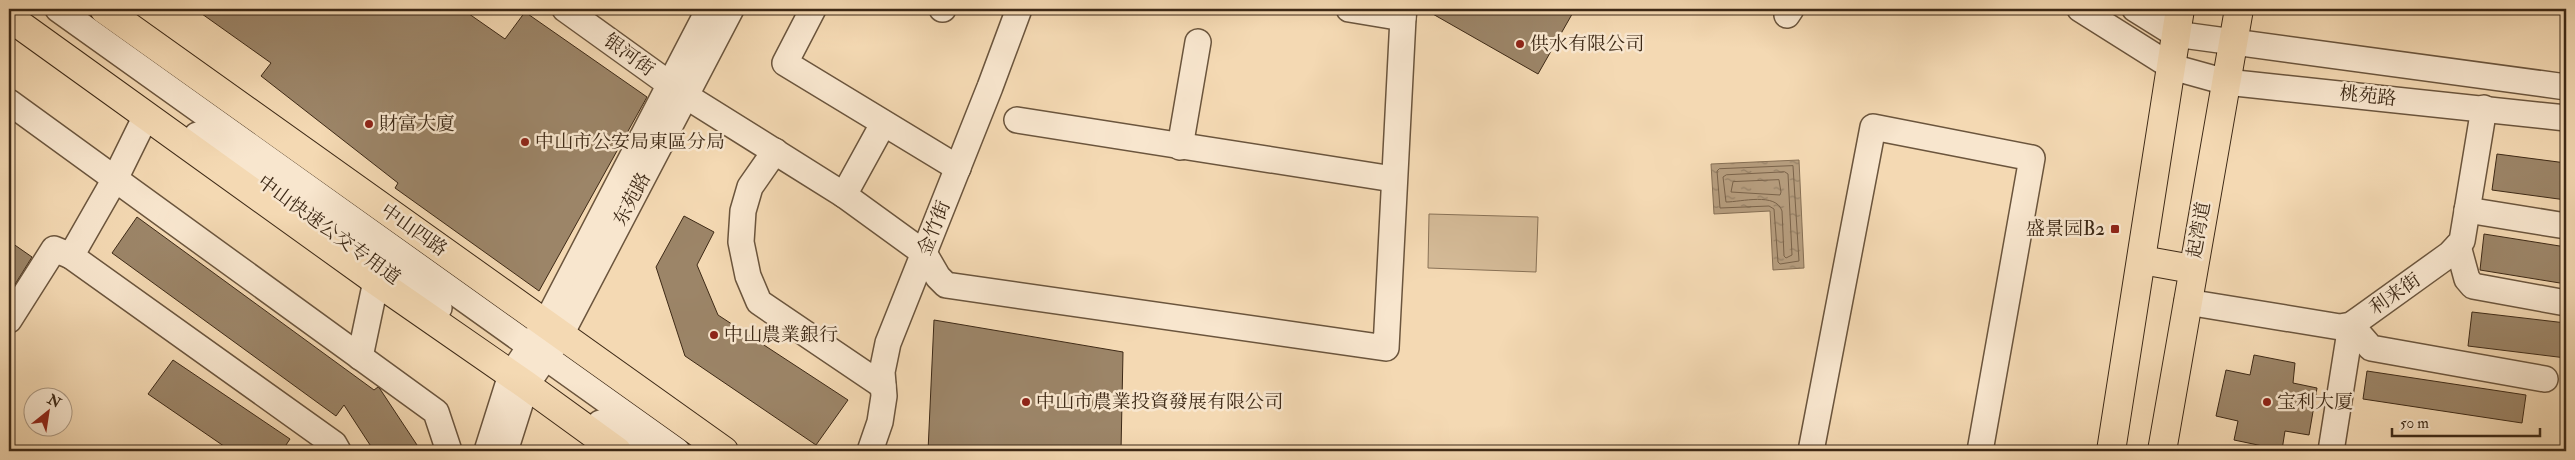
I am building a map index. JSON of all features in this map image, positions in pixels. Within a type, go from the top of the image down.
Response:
[{"type":"main road","name":"中山四路","points":[[104,9],[534,358],[617,451]]},
{"type":"main road","name":"起湾道","points":[[2166,450],[2192,269],[2239,9]]},
{"type":"main road","name":"中山四路","points":[[9,17],[376,281],[724,451]]},
{"type":"main road","points":[[2111,451],[2178,21]]},
{"type":"main road","points":[[2142,260],[2192,269]]},
{"type":"street","name":"中山快速公交专用道","points":[[20,9],[534,358],[676,451]]},
{"type":"street","name":"中山快速公交专用道","points":[[58,9],[534,358],[639,451]]},
{"type":"street","name":"银河街","points":[[565,9],[678,90],[844,195],[924,253]]},
{"type":"street","name":"东苑路","points":[[678,90],[709,9]]},
{"type":"street","name":"东苑路","points":[[534,358],[678,90],[731,9]]},
{"type":"street","points":[[813,9],[785,62],[883,124],[958,168]]},
{"type":"street","name":"金竹街","points":[[870,451],[880,422],[884,386],[882,372],[888,343],[1019,9]]},
{"type":"street","points":[[924,253],[938,277],[946,285],[1386,348],[1393,179],[1403,13],[1349,9]]},
{"type":"street","name":"桃苑路","points":[[2080,9],[2172,67],[2226,82],[2566,118]]},
{"type":"street","points":[[2135,9],[2178,21]]},
{"type":"street","name":"桃苑路","points":[[2178,21],[2234,40],[2566,87]]},
{"type":"street","points":[[1180,147],[1198,42]]},
{"type":"street","points":[[9,102],[436,412],[449,451]]},
{"type":"street","points":[[2484,108],[2468,210],[2462,240],[2458,246],[2467,279],[2473,286],[2566,303]]},
{"type":"street","points":[[71,256],[114,179],[146,116]]},
{"type":"street","points":[[1017,120],[1393,179]]},
{"type":"street","points":[[844,195],[883,124]]},
{"type":"street","points":[[1811,451],[1873,127],[2032,158],[1980,451]]},
{"type":"street","points":[[775,151],[750,187],[743,211],[741,242],[748,276],[759,302],[884,386]]},
{"type":"street","points":[[2468,210],[2566,226]]},
{"type":"street","name":"利来街","points":[[2187,302],[2327,326],[2351,325],[2411,283],[2458,246]]},
{"type":"street","points":[[9,320],[54,249],[71,256],[334,444],[338,451]]},
{"type":"street","points":[[360,357],[376,281]]},
{"type":"street","points":[[2351,325],[2371,348],[2545,380]]},
{"type":"street","points":[[2331,451],[2351,325]]},
{"type":"street","points":[[487,451],[534,358]]},
{"type":"street","points":[[504,451],[534,358]]},
{"type":"shaded area","points":[[1429,214],[1538,217],[1536,272],[1428,268]]},
{"type":"water","points":[[1799,160],[1804,268],[1773,270],[1770,211],[1714,214],[1711,164]]},
{"type":"building","points":[[195,9],[462,9],[505,39],[525,12],[647,97],[539,291],[395,188],[398,183],[261,76],[271,63]]},
{"type":"building","name":"供水有限公司","points":[[1424,9],[1575,9],[1538,74]]},
{"type":"building","points":[[2497,154],[2566,163],[2566,200],[2492,190]]},
{"type":"building","name":"中山農業銀行","points":[[684,216],[714,232],[697,265],[718,315],[848,400],[816,445],[685,356],[656,267]]},
{"type":"building","points":[[137,217],[374,390],[378,387],[421,451],[374,451],[344,405],[336,416],[112,253]]},
{"type":"building","points":[[2484,234],[2566,247],[2566,284],[2480,270]]},
{"type":"building","points":[[9,241],[32,257],[9,294]]},
{"type":"building","points":[[2472,312],[2566,323],[2566,358],[2468,346]]},
{"type":"building","name":"中山市農業投資發展有限公司","points":[[934,320],[1123,352],[1121,451],[928,451]]},
{"type":"building","name":"宝利大厦","points":[[2254,355],[2295,363],[2293,383],[2317,388],[2309,435],[2285,431],[2282,450],[2234,440],[2238,421],[2216,416],[2226,370],[2250,375]]},
{"type":"building","points":[[173,360],[290,439],[282,451],[231,451],[148,394]]},
{"type":"building","points":[[2367,371],[2526,395],[2522,423],[2363,399]]},
{"type":"place","name":"供水有限公司","points":[[1520,44]]},
{"type":"place","name":"財富大廈","points":[[369,124]]},
{"type":"place","name":"中山市公安局東區分局","points":[[525,142]]},
{"type":"place","name":"盛景园B2","points":[[2115,229]]},
{"type":"place","name":"中山農業銀行","points":[[714,335]]},
{"type":"place","name":"中山市農業投資發展有限公司","points":[[1026,402]]},
{"type":"place","name":"宝利大厦","points":[[2267,402]]}]
